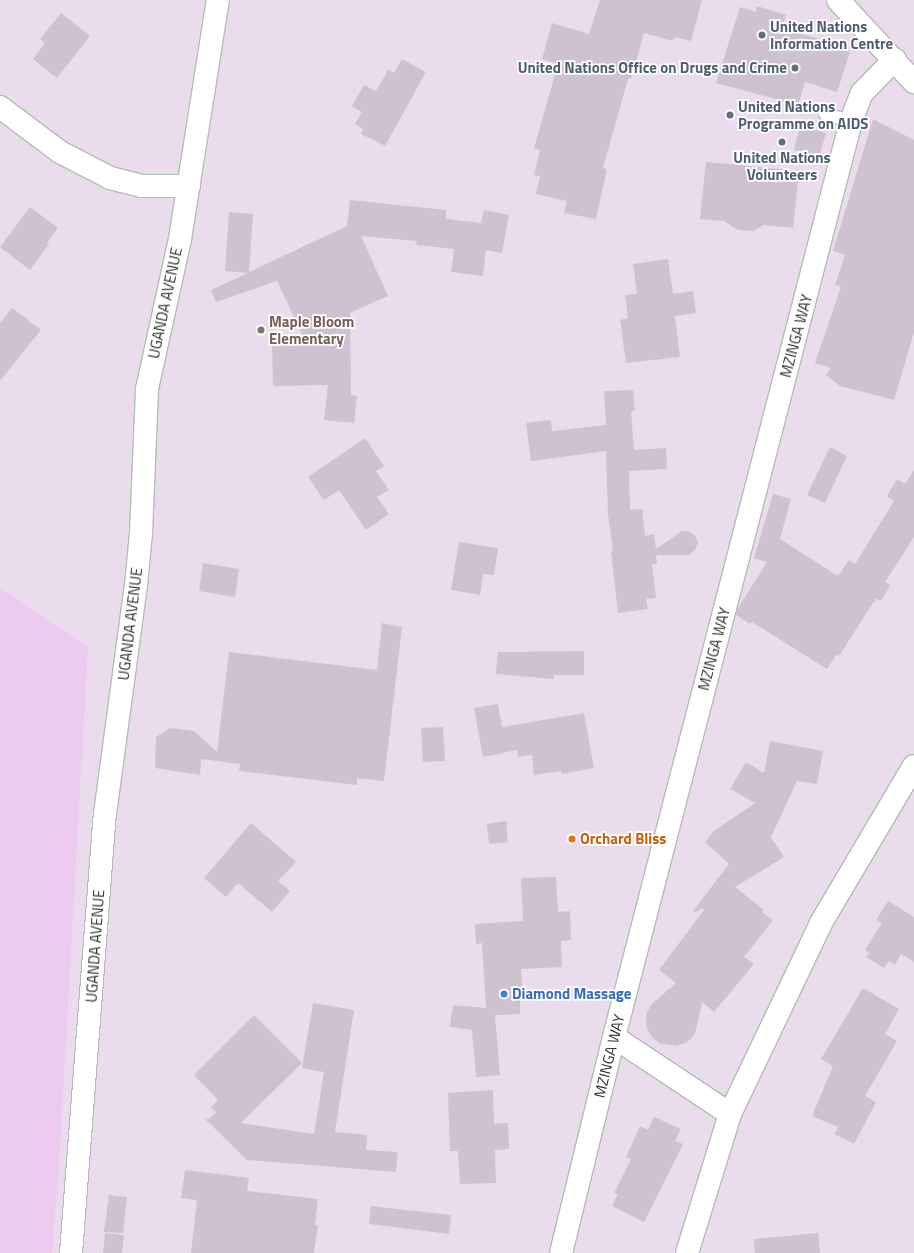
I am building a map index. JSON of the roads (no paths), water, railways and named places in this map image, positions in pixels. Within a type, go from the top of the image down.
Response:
[{"type":"street","name":"UGANDA AVENUE","points":[[71,1253],[105,814],[136,585],[141,533],[146,389],[180,239],[218,0]]},
{"type":"street","points":[[838,0],[895,59],[914,82]]},
{"type":"street","name":"MZINGA WAY","points":[[561,1253],[614,1037],[851,121],[862,93],[895,59]]},
{"type":"street","points":[[0,107],[60,152],[110,178],[141,186],[189,186]]},
{"type":"street","points":[[687,1253],[730,1114],[822,923],[914,766]]},
{"type":"street","points":[[614,1037],[730,1114]]},
{"type":"lane","points":[[825,114],[851,121]]},
{"type":"place","name":"United Nations Information Centre","points":[[762,35]]},
{"type":"place","name":"United Nations Office on Drugs and Crime","points":[[795,68]]},
{"type":"place","name":"United Nations Programme on AIDS","points":[[730,115]]},
{"type":"place","name":"United Nations Volunteers","points":[[782,142]]},
{"type":"place","name":"Maple Bloom Elementary","points":[[261,330]]},
{"type":"place","name":"Orchard Bliss","points":[[572,839]]},
{"type":"place","name":"Diamond Massage","points":[[504,994]]}]
